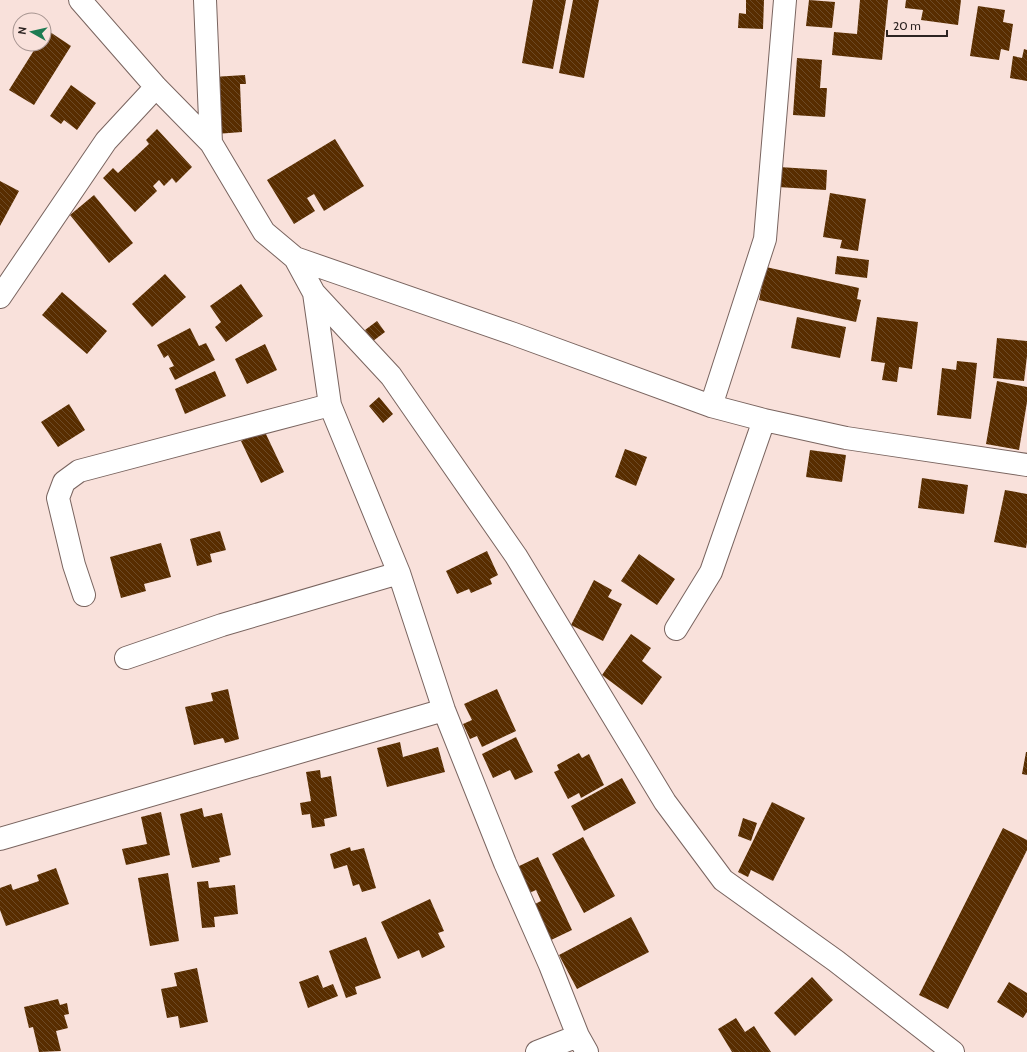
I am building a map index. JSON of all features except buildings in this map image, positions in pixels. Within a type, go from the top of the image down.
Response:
[{"type":"street","points":[[80,0],[156,87],[211,143],[264,232],[295,258],[514,334],[711,406],[764,420],[846,438],[1027,465]]},
{"type":"street","points":[[205,0],[211,143]]},
{"type":"street","points":[[711,406],[765,239],[785,0]]},
{"type":"street","points":[[0,297],[106,142],[156,87]]},
{"type":"street","points":[[295,258],[314,293],[391,376],[507,543],[665,802],[723,880],[836,961],[953,1052]]},
{"type":"street","points":[[314,293],[330,405],[399,574],[444,710],[505,863],[550,964],[583,1044],[537,1052]]},
{"type":"street","points":[[84,595],[74,565],[58,498],[64,482],[79,471],[330,405]]},
{"type":"street","points":[[676,629],[711,572],[764,420]]},
{"type":"street","points":[[126,658],[222,625],[399,574]]},
{"type":"street","points":[[0,839],[444,710]]}]
